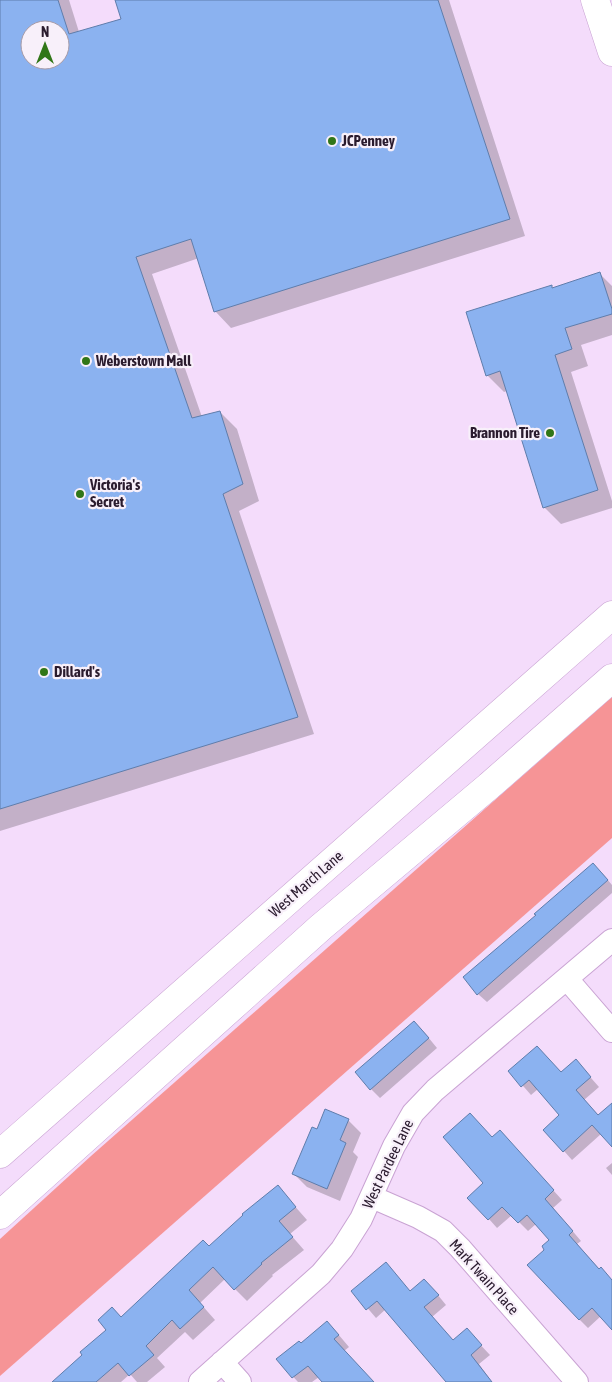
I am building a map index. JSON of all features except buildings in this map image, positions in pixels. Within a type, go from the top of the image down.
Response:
[{"type":"main road","points":[[595,0],[612,52]]},
{"type":"main road","name":"West March Lane","points":[[0,1154],[612,614]]},
{"type":"main road","points":[[0,1215],[321,926],[490,786],[612,678]]},
{"type":"street","name":"West Pardee Lane","points":[[200,1382],[320,1274],[342,1249],[361,1219],[394,1146],[413,1112],[435,1090],[612,940]]},
{"type":"street","points":[[566,979],[612,1031]]},
{"type":"street","name":"Mark Twain Place","points":[[372,1196],[418,1217],[442,1231],[460,1248],[577,1382]]},
{"type":"street","points":[[222,1362],[240,1382]]},
{"type":"shaded area","points":[[612,697],[612,838],[0,1376],[0,1239],[91,1156]]},
{"type":"place","name":"JCPenney","points":[[332,141]]},
{"type":"place","name":"Weberstown Mall","points":[[86,361]]},
{"type":"place","name":"Brannon Tire","points":[[550,433]]},
{"type":"place","name":"Victoria's Secret","points":[[80,494]]},
{"type":"place","name":"Dillard's","points":[[44,672]]}]
